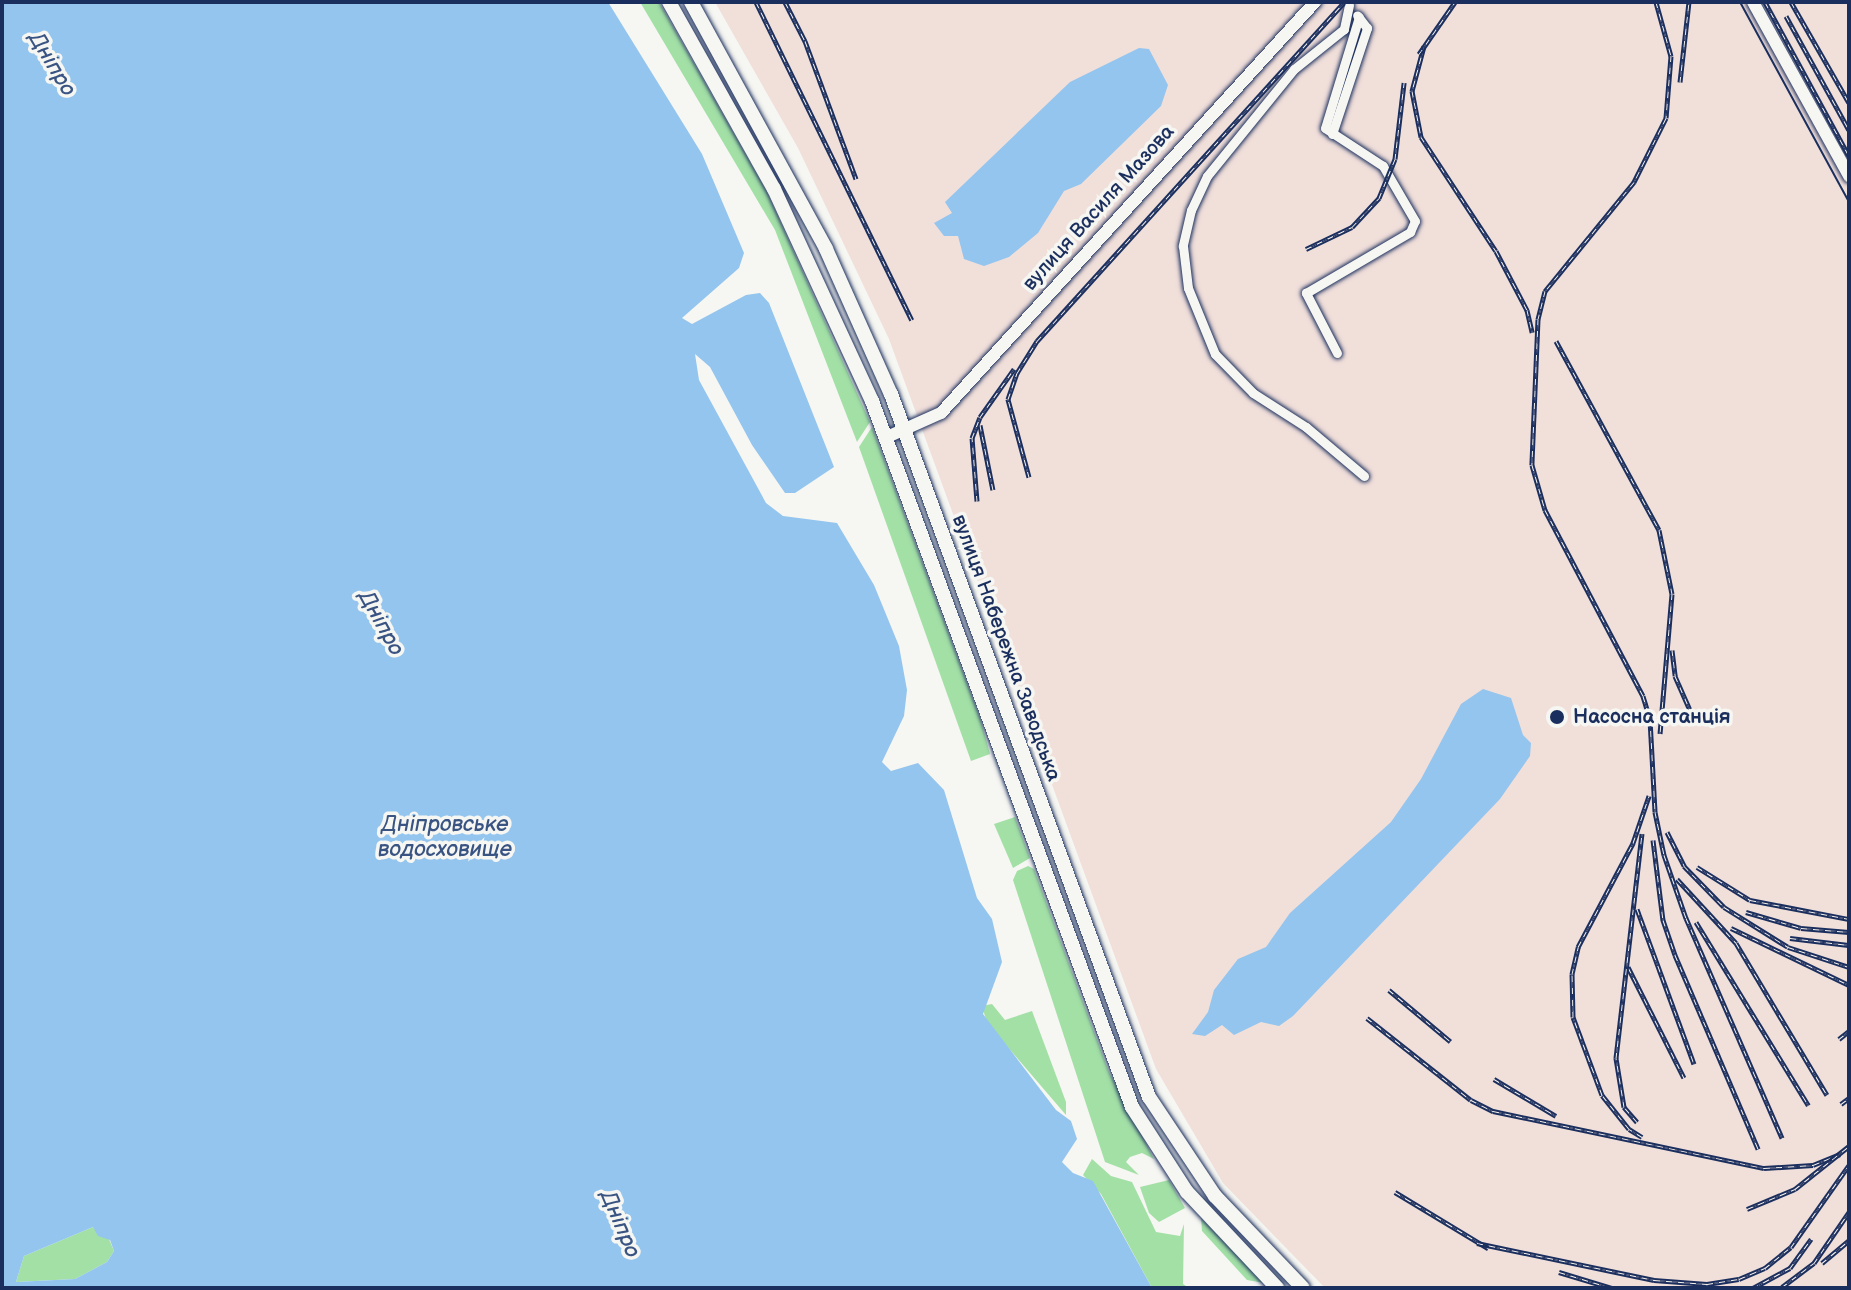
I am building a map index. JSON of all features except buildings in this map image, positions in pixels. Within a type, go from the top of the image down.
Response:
[{"type":"main road","name":"вулиця Набережна Заводська","points":[[669,2],[801,244],[887,437],[1117,1073],[1171,1171],[1277,1288]]},
{"type":"main road","name":"вулиця Набережна Заводська","points":[[691,2],[826,249],[905,430],[1149,1097],[1208,1187],[1303,1288]]},
{"type":"street","name":"вулиця Василя Мазова","points":[[887,437],[941,413],[1315,2]]},
{"type":"street","points":[[1753,2],[1849,176]]},
{"type":"street","points":[[1337,353],[1306,293],[1410,232],[1415,221],[1383,166],[1332,134],[1367,28],[1348,3]]},
{"type":"street","points":[[1348,3],[1351,16],[1344,29],[1294,69],[1207,176],[1191,210],[1183,246],[1188,288],[1215,354],[1253,393],[1306,427],[1364,476]]},
{"type":"shaded area","points":[[715,2],[1849,2],[1849,1288],[1325,1288],[1223,1183],[1156,1069],[889,339],[798,148]]},
{"type":"green space","points":[[640,2],[659,2],[767,192],[870,422],[857,442],[775,230]]},
{"type":"green space","points":[[872,427],[981,721],[990,754],[971,761],[859,447]]},
{"type":"green space","points":[[1015,817],[1030,858],[1013,868],[994,824]]},
{"type":"green space","points":[[1028,866],[1034,869],[1109,1072],[1154,1159],[1142,1153],[1130,1157],[1126,1162],[1139,1175],[1105,1162],[1013,880],[1017,871]]},
{"type":"green space","points":[[992,1004],[1005,1020],[1032,1011],[1066,1102],[1066,1115],[987,1023],[982,1006]]},
{"type":"green space","points":[[1092,1159],[1111,1176],[1132,1182],[1156,1232],[1180,1236],[1184,1224],[1183,1284],[1189,1288],[1152,1288],[1101,1194],[1083,1175]]},
{"type":"green space","points":[[1169,1180],[1185,1208],[1159,1222],[1149,1213],[1140,1187]]},
{"type":"green space","points":[[1201,1218],[1264,1283],[1247,1280],[1202,1231]]},
{"type":"green space","points":[[93,1227],[109,1239],[114,1251],[107,1262],[75,1279],[16,1282],[24,1256]]},
{"type":"water","name":"Дніпровське водосховище","points":[[2,2],[608,2],[702,154],[744,253],[739,268],[682,318],[692,324],[746,295],[760,293],[769,303],[834,467],[795,493],[785,493],[752,445],[710,367],[695,354],[699,380],[766,503],[783,516],[837,523],[874,585],[899,646],[907,690],[904,716],[882,762],[891,771],[918,763],[944,790],[977,898],[992,919],[1002,962],[983,1014],[1056,1110],[1071,1121],[1077,1139],[1062,1162],[1073,1173],[1093,1181],[1152,1288],[2,1288]],"holes":[[[93,1227],[98,1236],[110,1240],[114,1251],[107,1262],[75,1279],[16,1282],[24,1256]]]},
{"type":"water","points":[[1139,48],[1149,49],[1168,85],[1161,106],[1081,184],[1064,191],[1038,233],[1009,257],[984,266],[964,259],[958,236],[944,236],[934,223],[952,213],[945,202],[1070,82]]},
{"type":"water","points":[[1483,689],[1511,698],[1523,735],[1531,743],[1530,756],[1500,799],[1293,1016],[1279,1026],[1261,1022],[1234,1035],[1222,1025],[1205,1036],[1192,1034],[1208,1012],[1214,990],[1238,959],[1266,947],[1290,913],[1391,822],[1421,779],[1461,704]]},
{"type":"tram line","points":[[1740,2],[1849,202]]},
{"type":"railway","points":[[756,2],[912,320]]},
{"type":"railway","points":[[785,2],[805,41],[856,179]]},
{"type":"railway","points":[[1029,477],[1008,399],[1017,373],[1037,341],[1344,2]]},
{"type":"railway","points":[[1419,54],[1455,2]]},
{"type":"railway","points":[[1656,2],[1671,56],[1666,118],[1634,182],[1545,291],[1538,319],[1532,465],[1545,510],[1643,696],[1650,719],[1655,812],[1664,855],[1686,918],[1782,1138]]},
{"type":"railway","points":[[1680,82],[1689,2]]},
{"type":"railway","points":[[1765,2],[1849,156]]},
{"type":"railway","points":[[1791,2],[1849,103]]},
{"type":"railway","points":[[1786,16],[1849,130]]},
{"type":"railway","points":[[1424,46],[1412,91],[1421,137],[1496,251],[1527,310],[1532,332]]},
{"type":"railway","points":[[1306,249],[1352,227],[1379,198],[1395,159],[1404,83]]},
{"type":"railway","points":[[1556,341],[1659,530],[1672,594],[1660,733]]},
{"type":"railway","points":[[977,501],[972,438],[980,417],[1014,369]]},
{"type":"railway","points":[[980,425],[993,490]]},
{"type":"railway","points":[[1672,650],[1675,676],[1694,719]]},
{"type":"railway","points":[[1642,1137],[1629,1129],[1602,1095],[1573,1017],[1572,974],[1578,947],[1633,843],[1649,796]]},
{"type":"railway","points":[[1667,832],[1684,866],[1724,907],[1788,947],[1849,967]]},
{"type":"railway","points":[[1637,1122],[1624,1107],[1616,1058],[1642,833]]},
{"type":"railway","points":[[1653,840],[1663,920],[1758,1149]]},
{"type":"railway","points":[[1697,867],[1750,900],[1849,919]]},
{"type":"railway","points":[[1677,879],[1736,943],[1827,1095]]},
{"type":"railway","points":[[1637,909],[1694,1064]]},
{"type":"railway","points":[[1746,912],[1801,928],[1849,932]]},
{"type":"railway","points":[[1696,922],[1808,1105]]},
{"type":"railway","points":[[1731,928],[1849,985]]},
{"type":"railway","points":[[1790,938],[1849,945]]},
{"type":"railway","points":[[1628,967],[1684,1078]]},
{"type":"railway","points":[[1389,990],[1450,1041]]},
{"type":"railway","points":[[1367,1018],[1471,1100],[1493,1111],[1764,1168],[1813,1165],[1840,1154]]},
{"type":"railway","points":[[1839,1039],[1849,1031]]},
{"type":"railway","points":[[1494,1079],[1556,1116]]},
{"type":"railway","points":[[1841,1104],[1849,1098]]},
{"type":"railway","points":[[1747,1209],[1795,1189],[1849,1146]]},
{"type":"railway","points":[[1477,1243],[1654,1280],[1707,1284],[1739,1279],[1765,1268],[1791,1247],[1849,1165]]},
{"type":"railway","points":[[1395,1192],[1488,1248]]},
{"type":"railway","points":[[1782,1287],[1814,1263],[1849,1212]]},
{"type":"railway","points":[[1753,1288],[1790,1268],[1811,1239]]},
{"type":"railway","points":[[1822,1263],[1849,1240]]},
{"type":"railway","points":[[1559,1272],[1612,1288]]},
{"type":"place","name":"Насосна станція","points":[[1557,717]]},
{"type":"water label","name":"Дніпро","points":[[52,64]]},
{"type":"water label","name":"Дніпро","points":[[381,623]]},
{"type":"water label","name":"Дніпро","points":[[620,1224]]}]
